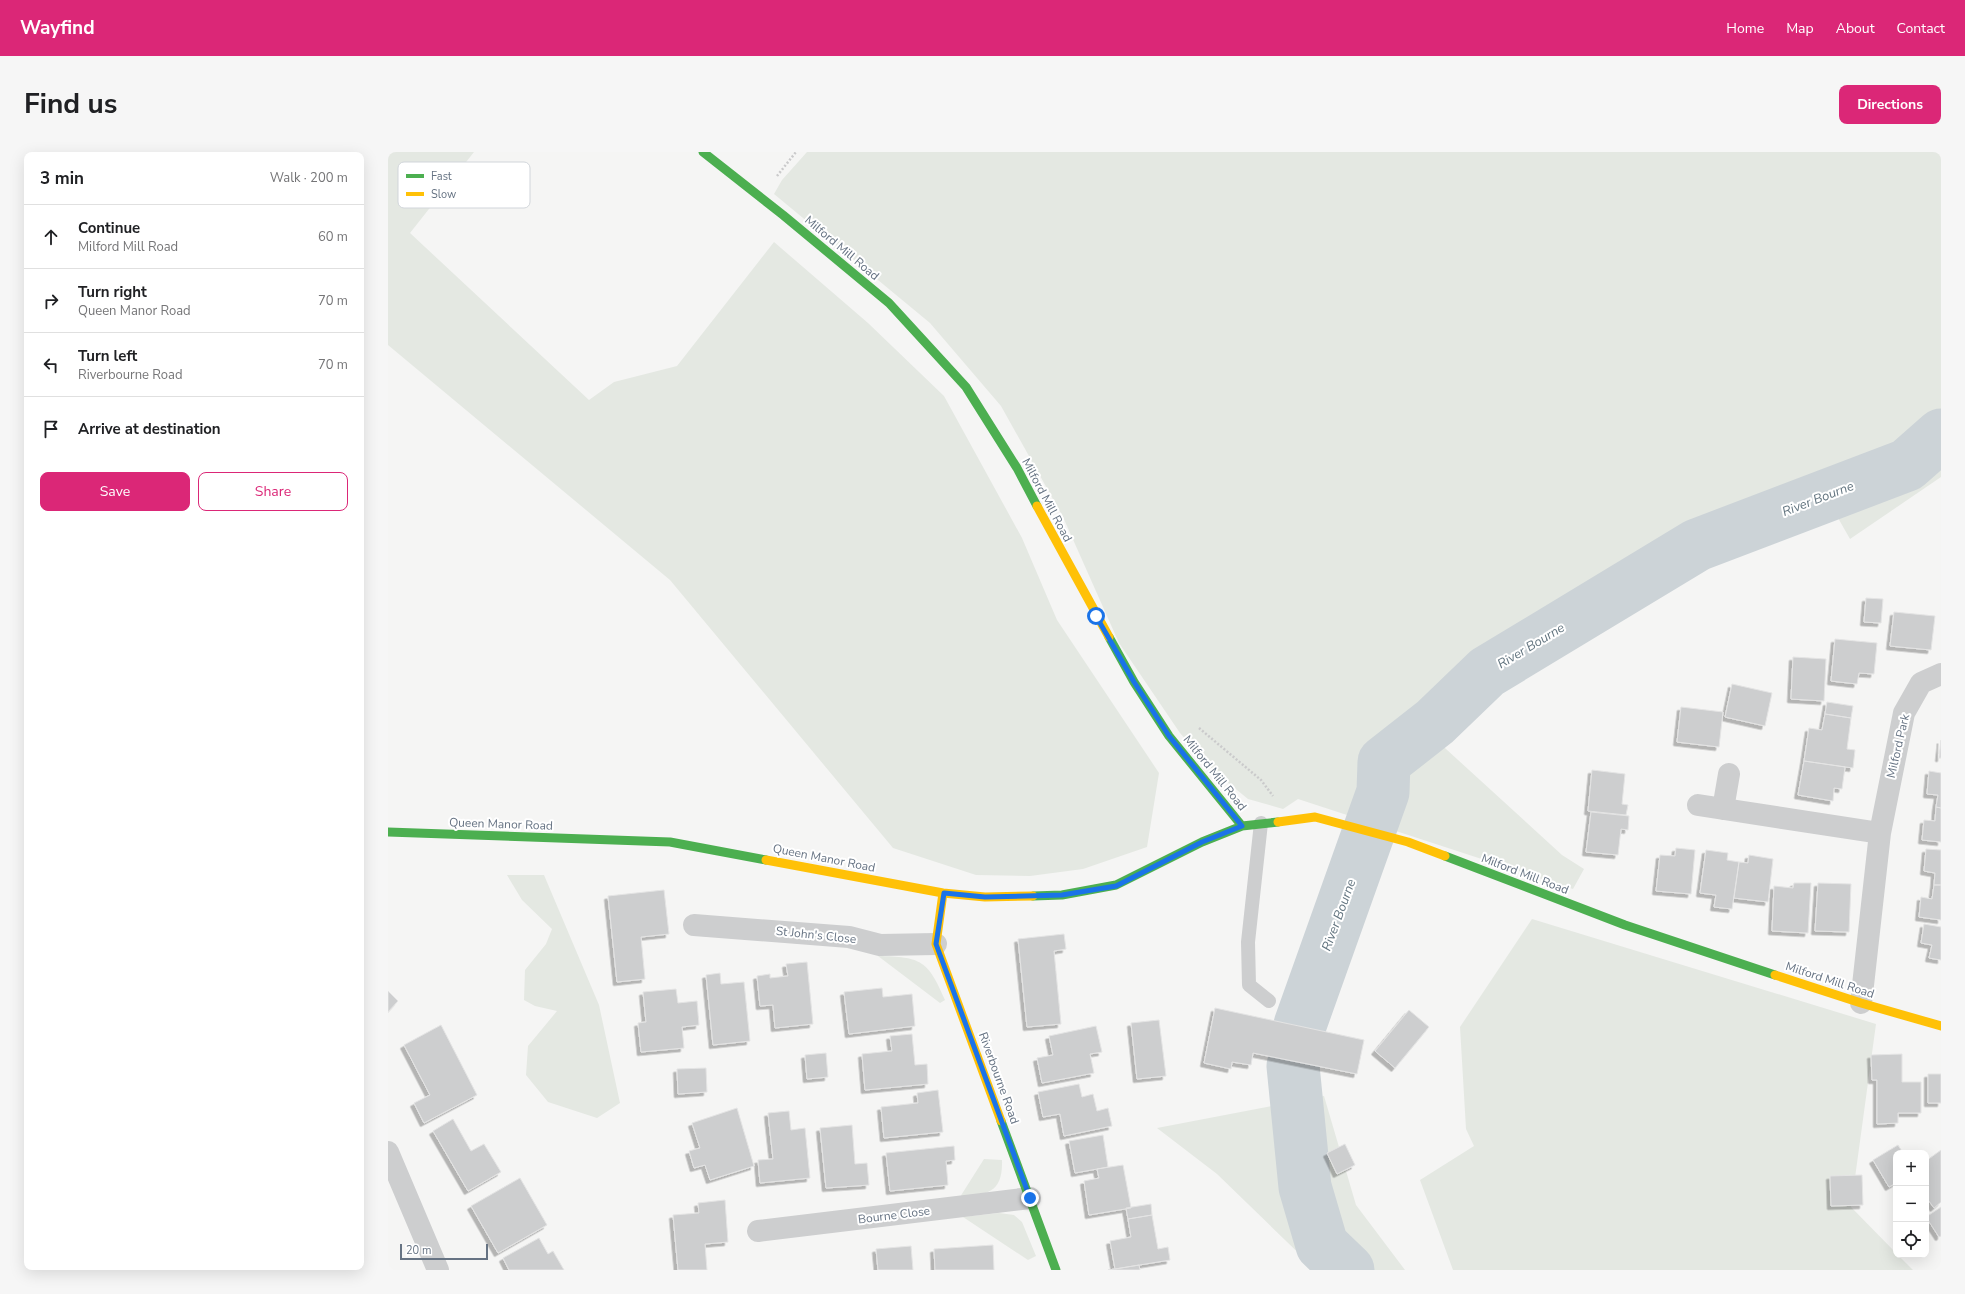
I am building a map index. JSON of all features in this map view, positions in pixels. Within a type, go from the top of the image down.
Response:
[{"type":"street","name":"Milford Mill Road","points":[[703,152],[760,196],[889,303],[966,387],[1017,468],[1096,616],[1134,682],[1169,736],[1242,826],[1315,817],[1408,842],[1625,925],[1861,1003],[1941,1026]]},
{"type":"street","name":"Milford Park","points":[[1861,1003],[1880,833],[1904,713],[1921,683],[1941,674]]},
{"type":"street","points":[[1723,809],[1728,774]]},
{"type":"street","points":[[1698,805],[1880,833]]},
{"type":"street","name":"Queen Manor Road","points":[[388,832],[670,842],[944,893],[985,897],[1062,895],[1116,886],[1202,842],[1242,826]]},
{"type":"street","name":"Riverbourne Road","points":[[944,893],[936,944],[1056,1270]]},
{"type":"street","name":"St John's Close","points":[[694,925],[849,937],[880,945],[936,944]]},
{"type":"street","points":[[388,1152],[438,1270]]},
{"type":"street","name":"Bourne Close","points":[[758,1231],[1030,1198]]},
{"type":"lane","points":[[1261,823],[1248,942],[1249,985],[1269,1001]]},
{"type":"path","points":[[760,196],[796,152]]},
{"type":"shaded area","points":[[388,152],[474,152],[466,162],[398,162],[398,208],[430,208],[410,233],[589,400],[614,382],[677,366],[774,242],[868,323],[944,396],[1022,538],[1057,620],[1159,773],[1147,847],[1083,869],[1030,876],[976,875],[893,848],[670,580],[388,345]]},
{"type":"shaded area","points":[[807,152],[1941,152],[1941,477],[1850,539],[1817,481],[1619,569],[1411,717],[1562,855],[1584,869],[1573,889],[1298,799],[1283,809],[1248,799],[1215,772],[1180,733],[1119,643],[1063,517],[1001,406],[930,323],[774,194],[782,180]]},
{"type":"shaded area","points":[[507,875],[544,875],[599,1005],[620,1103],[597,1118],[548,1102],[526,1075],[528,1046],[557,1011],[535,1006],[524,1000],[525,970],[546,944],[552,929],[522,900]]},
{"type":"shaded area","points":[[1532,919],[1876,1024],[1851,1207],[1893,1250],[1893,1258],[1901,1258],[1913,1270],[1453,1270],[1420,1180],[1474,1146],[1466,1129],[1460,1027]]},
{"type":"shaded area","points":[[878,956],[904,958],[921,963],[933,976],[945,1000],[940,1003]]},
{"type":"shaded area","points":[[1324,1096],[1356,1205],[1405,1270],[1316,1270],[1217,1174],[1157,1128]]},
{"type":"shaded area","points":[[984,1159],[1002,1160],[1002,1171],[997,1185],[986,1193],[960,1197]]},
{"type":"shaded area","points":[[999,1213],[1014,1215],[1022,1222],[1036,1256],[1028,1260],[963,1217]]},
{"type":"building","points":[[1866,598],[1883,599],[1881,623],[1864,622]]},
{"type":"building","points":[[1894,612],[1935,616],[1931,650],[1890,646]]},
{"type":"building","points":[[1835,639],[1877,643],[1874,674],[1859,673],[1857,684],[1831,681]]},
{"type":"building","points":[[1793,657],[1826,659],[1824,701],[1791,699]]},
{"type":"building","points":[[1732,684],[1772,693],[1765,726],[1725,717]]},
{"type":"building","points":[[1827,702],[1853,706],[1851,718],[1825,714]]},
{"type":"building","points":[[1681,707],[1723,712],[1719,747],[1677,742]]},
{"type":"building","points":[[1825,714],[1851,718],[1847,749],[1855,750],[1853,768],[1804,761],[1809,728],[1822,730]]},
{"type":"building","points":[[1941,740],[1941,758],[1939,758]]},
{"type":"building","points":[[1804,761],[1845,767],[1842,789],[1834,788],[1833,801],[1798,795]]},
{"type":"building","points":[[1592,770],[1625,774],[1622,804],[1628,805],[1626,815],[1588,811]]},
{"type":"building","points":[[1929,771],[1941,773],[1941,808],[1936,807],[1938,795],[1927,794]]},
{"type":"building","points":[[1936,807],[1941,808],[1941,842],[1922,840],[1924,820],[1935,821]]},
{"type":"building","points":[[1591,812],[1629,816],[1628,830],[1621,829],[1618,855],[1586,852]]},
{"type":"building","points":[[1676,848],[1695,850],[1691,894],[1656,891],[1660,855],[1675,856]]},
{"type":"building","points":[[1926,849],[1941,850],[1941,885],[1934,885],[1935,873],[1924,871]]},
{"type":"building","points":[[1706,850],[1728,853],[1727,860],[1739,862],[1732,909],[1714,907],[1716,895],[1700,893]]},
{"type":"building","points":[[1749,855],[1773,859],[1768,902],[1734,898],[1739,862],[1748,863]]},
{"type":"building","points":[[1794,883],[1811,883],[1808,933],[1772,931],[1774,886],[1793,888]]},
{"type":"building","points":[[1818,883],[1851,884],[1849,932],[1815,931]]},
{"type":"building","points":[[1934,885],[1941,885],[1941,920],[1919,917],[1921,897],[1932,899]]},
{"type":"building","points":[[664,890],[669,934],[641,937],[645,979],[617,982],[608,896]]},
{"type":"building","points":[[1924,924],[1941,927],[1941,960],[1929,958],[1932,945],[1921,943]]},
{"type":"building","points":[[1064,934],[1066,949],[1054,951],[1061,1024],[1027,1027],[1018,939]]},
{"type":"building","points":[[807,962],[813,1024],[775,1028],[773,1005],[760,1006],[757,976],[770,974],[770,978],[788,976],[786,964]]},
{"type":"building","points":[[720,973],[721,984],[744,982],[750,1041],[713,1045],[706,975]]},
{"type":"building","points":[[882,988],[883,997],[912,994],[915,1026],[849,1034],[844,992]]},
{"type":"building","points":[[676,989],[678,1003],[697,1001],[699,1025],[682,1027],[684,1048],[641,1052],[638,1023],[646,1022],[643,992]]},
{"type":"building","points":[[388,991],[398,1001],[388,1012]]},
{"type":"building","points":[[1215,1008],[1364,1040],[1357,1074],[1253,1053],[1251,1065],[1232,1062],[1231,1069],[1204,1063]]},
{"type":"building","points":[[1409,1010],[1429,1027],[1395,1068],[1375,1051]]},
{"type":"building","points":[[1159,1020],[1166,1076],[1137,1079],[1131,1023]]},
{"type":"building","points":[[441,1025],[477,1095],[424,1123],[414,1103],[430,1095],[404,1045]]},
{"type":"building","points":[[1096,1026],[1102,1052],[1090,1054],[1094,1073],[1042,1083],[1037,1058],[1053,1055],[1049,1036]]},
{"type":"building","points":[[912,1034],[915,1065],[927,1064],[928,1084],[865,1090],[862,1054],[892,1051],[890,1036]]},
{"type":"building","points":[[826,1053],[828,1077],[807,1079],[805,1055]]},
{"type":"building","points":[[1902,1054],[1902,1082],[1921,1082],[1921,1113],[1898,1113],[1898,1123],[1877,1124],[1877,1080],[1872,1080],[1871,1055]]},
{"type":"building","points":[[706,1068],[707,1092],[678,1094],[677,1069]]},
{"type":"building","points":[[1928,1074],[1941,1074],[1941,1103],[1928,1103]]},
{"type":"building","points":[[1079,1084],[1082,1097],[1093,1094],[1097,1111],[1108,1108],[1112,1126],[1064,1136],[1060,1114],[1043,1117],[1038,1092]]},
{"type":"building","points":[[938,1090],[943,1132],[884,1138],[881,1107],[918,1103],[917,1093]]},
{"type":"building","points":[[737,1108],[754,1166],[710,1180],[705,1165],[694,1168],[689,1151],[700,1148],[692,1123]]},
{"type":"building","points":[[789,1111],[791,1130],[805,1128],[810,1178],[760,1183],[758,1160],[773,1159],[768,1113]]},
{"type":"building","points":[[453,1119],[471,1151],[484,1144],[501,1172],[468,1191],[433,1131]]},
{"type":"building","points":[[852,1125],[855,1164],[867,1163],[869,1185],[826,1188],[820,1128]]},
{"type":"building","points":[[1103,1135],[1108,1167],[1075,1173],[1069,1141]]},
{"type":"building","points":[[1345,1144],[1355,1165],[1337,1174],[1327,1153]]},
{"type":"building","points":[[1898,1145],[1901,1150],[1893,1150],[1893,1185],[1889,1187],[1873,1160]]},
{"type":"building","points":[[954,1146],[955,1160],[946,1161],[948,1185],[890,1191],[886,1153]]},
{"type":"building","points":[[1941,1150],[1941,1202],[1934,1208],[1929,1201],[1929,1159]]},
{"type":"building","points":[[1123,1165],[1131,1208],[1089,1215],[1084,1181],[1099,1178],[1097,1169]]},
{"type":"building","points":[[1862,1175],[1863,1205],[1831,1206],[1830,1176]]},
{"type":"building","points":[[520,1178],[547,1225],[498,1253],[471,1206]]},
{"type":"building","points":[[725,1200],[728,1242],[705,1244],[707,1270],[678,1270],[673,1215],[699,1213],[698,1203]]},
{"type":"building","points":[[1151,1204],[1152,1215],[1128,1219],[1126,1208]]},
{"type":"building","points":[[1941,1207],[1941,1236],[1939,1237],[1929,1222],[1929,1215]]},
{"type":"building","points":[[1152,1215],[1158,1249],[1168,1247],[1170,1260],[1115,1269],[1110,1241],[1131,1237],[1128,1219]]},
{"type":"building","points":[[539,1238],[548,1254],[553,1251],[564,1270],[509,1270],[503,1258]]},
{"type":"building","points":[[993,1245],[994,1270],[935,1270],[934,1249]]},
{"type":"building","points":[[911,1246],[913,1270],[878,1270],[876,1249]]},
{"type":"building","points":[[1139,1265],[1140,1270],[1108,1270],[1115,1269]]},
{"type":"waterway","name":"River Bourne","points":[[1300,1025],[1383,792],[1384,762],[1435,722],[1487,672],[1697,545],[1907,465],[1941,435]]},
{"type":"waterway","name":"River Bourne","points":[[1293,1066],[1305,1187],[1322,1245],[1348,1270]]},
{"type":"traffic: fast","points":[[703,152],[783,215],[889,303],[966,387],[1017,468],[1037,506]]},
{"type":"traffic: fast","points":[[1109,637],[1134,682],[1169,736],[1242,826]]},
{"type":"traffic: fast","points":[[1033,896],[1062,895],[1116,885],[1202,842],[1242,826],[1278,822]]},
{"type":"traffic: fast","points":[[388,832],[670,842],[766,860]]},
{"type":"traffic: fast","points":[[1445,856],[1625,925],[1775,975]]},
{"type":"traffic: fast","points":[[1001,1121],[1056,1270]]},
{"type":"traffic: slow","points":[[1037,506],[1109,637]]},
{"type":"traffic: slow","points":[[1278,822],[1315,817],[1408,842],[1445,856]]},
{"type":"traffic: slow","points":[[766,860],[943,893],[985,897],[1033,896]]},
{"type":"traffic: slow","points":[[943,893],[936,944],[1001,1121]]},
{"type":"traffic: slow","points":[[1775,975],[1861,1003],[1941,1026]]},
{"type":"route","points":[[1030,1198],[936,944],[944,893],[985,897],[1062,895],[1116,886],[1202,842],[1242,826],[1169,736],[1134,682],[1096,616]]}]
